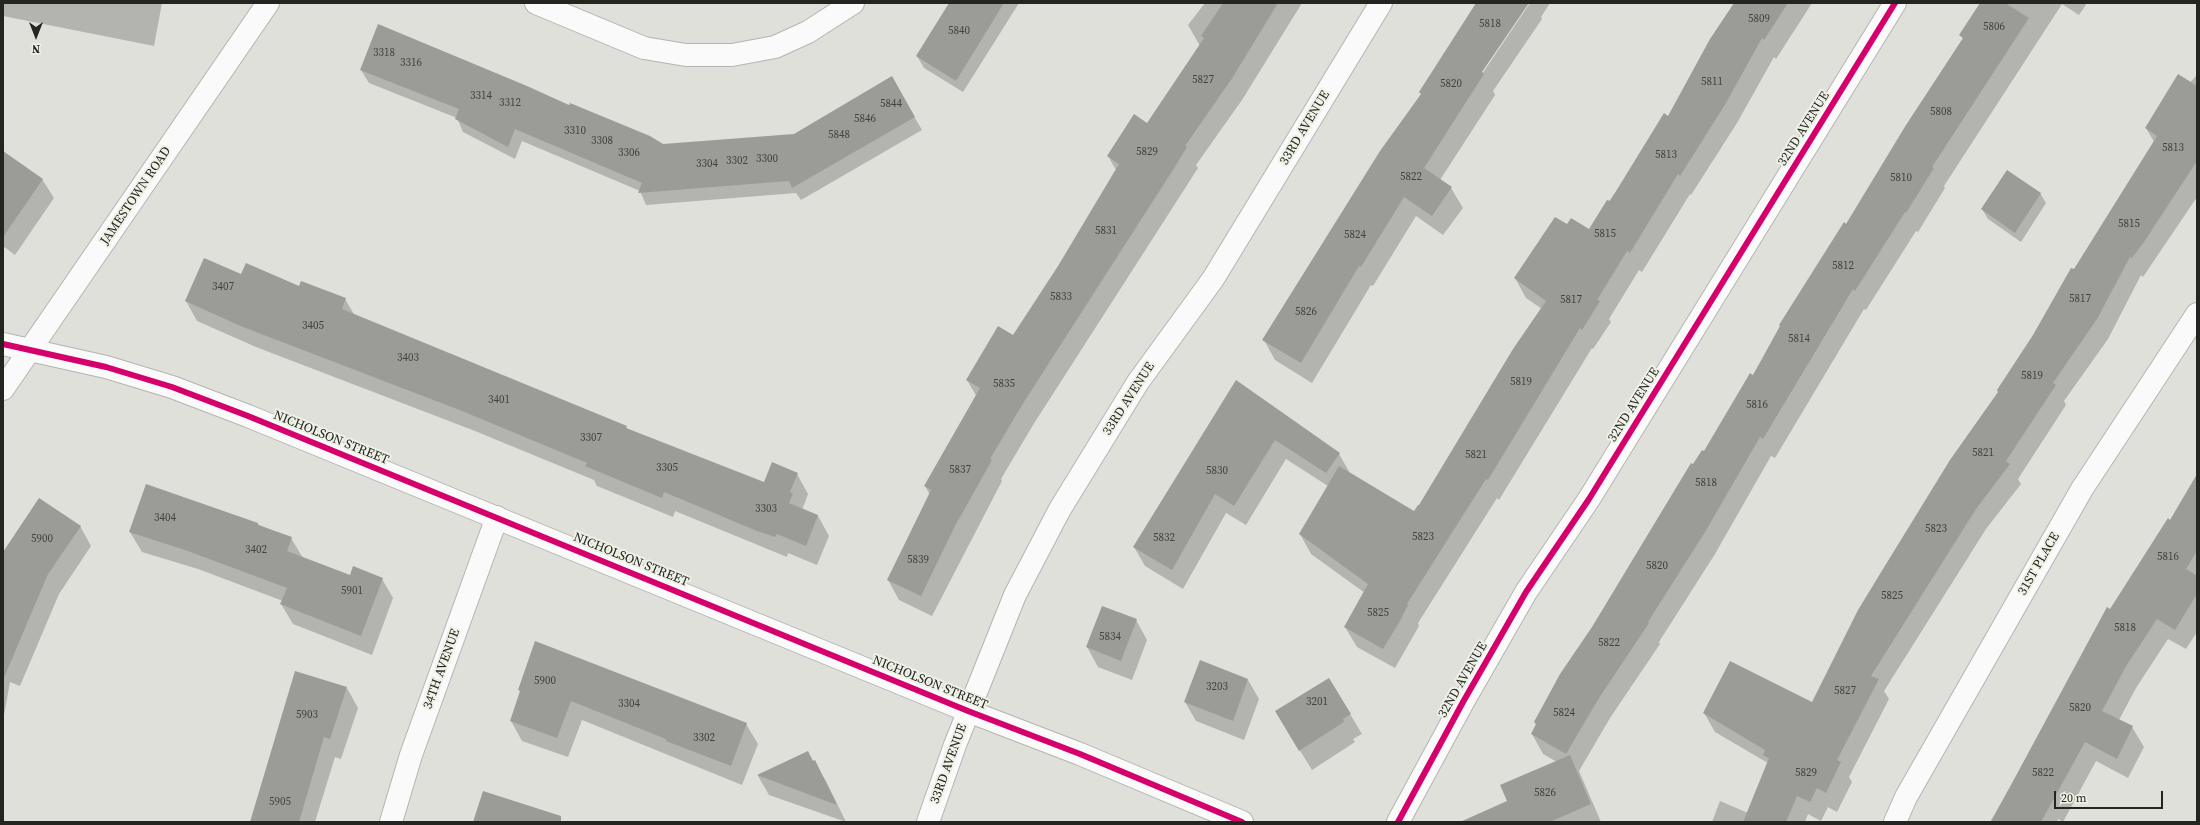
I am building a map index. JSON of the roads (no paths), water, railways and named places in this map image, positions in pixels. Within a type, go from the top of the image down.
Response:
[{"type":"street","name":"JAMESTOWN ROAD","points":[[3,389],[268,3]]},
{"type":"street","points":[[536,3],[644,48],[686,55],[732,55],[775,47],[808,32],[853,3]]},
{"type":"street","name":"33RD AVENUE","points":[[928,822],[968,711],[1015,595],[1060,509],[1138,382],[1213,279],[1381,3]]},
{"type":"street","name":"32ND AVENUE","points":[[1398,822],[1463,702],[1526,592],[1589,499],[1895,3]]},
{"type":"street","name":"31ST PLACE","points":[[1895,822],[1910,790],[2082,489],[2197,314]]},
{"type":"street","name":"NICHOLSON STREET","points":[[3,344],[106,367],[172,387],[248,416],[968,711],[1080,754],[1242,822]]},
{"type":"street","name":"34TH AVENUE","points":[[391,822],[410,755],[497,517]]}]
